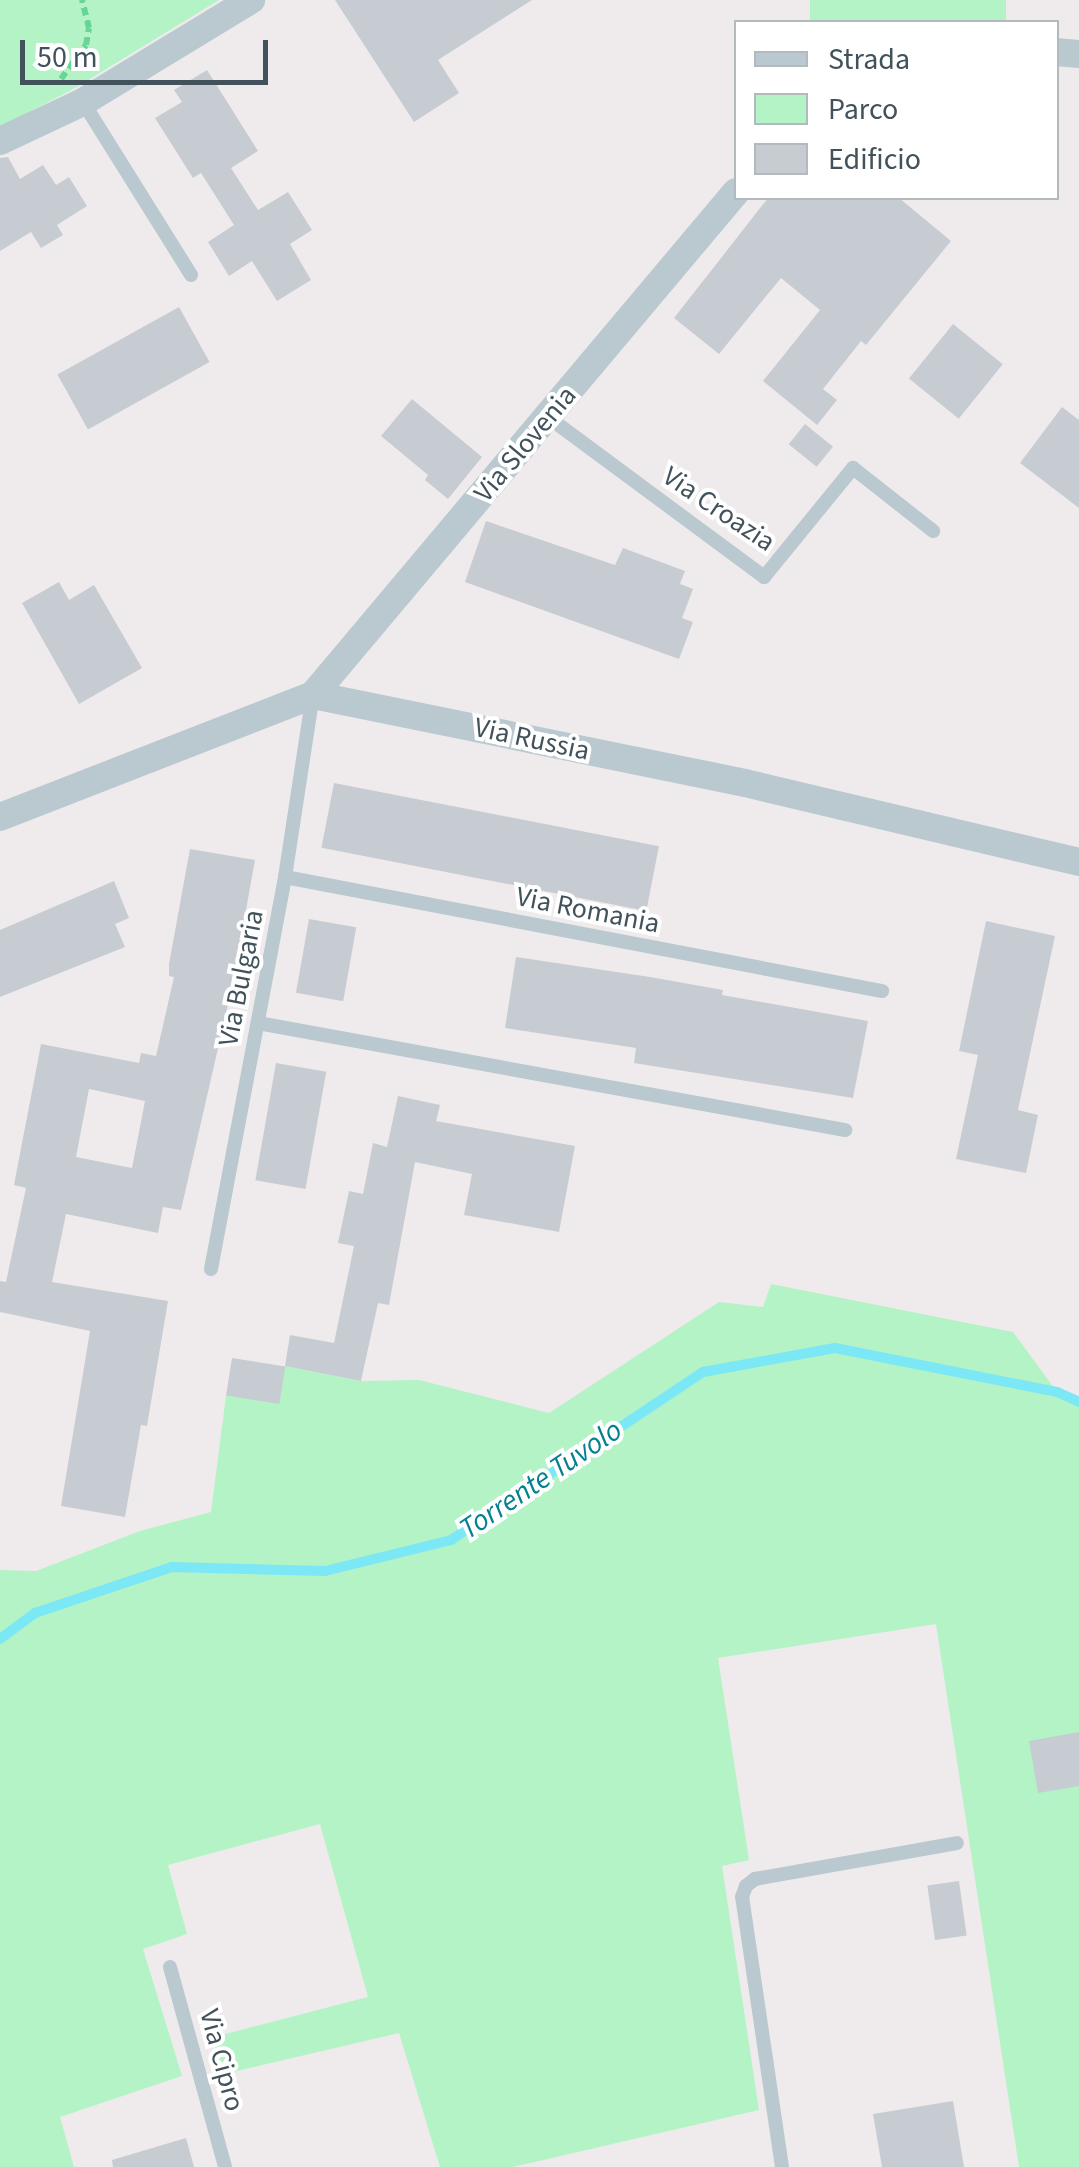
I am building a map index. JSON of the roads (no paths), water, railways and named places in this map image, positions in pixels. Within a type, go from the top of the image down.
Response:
[{"type":"street","points":[[0,141],[83,102],[251,0]]},
{"type":"street","name":"Via Slovenia","points":[[313,694],[734,194]]},
{"type":"street","points":[[0,817],[313,694]]},
{"type":"street","name":"Via Russia","points":[[313,694],[744,783],[1079,862]]},
{"type":"lane","points":[[83,102],[191,276]]},
{"type":"lane","name":"Via Croazia","points":[[548,417],[764,577],[853,468],[933,531]]},
{"type":"lane","name":"Via Bulgaria","points":[[211,1269],[284,877],[313,694]]},
{"type":"lane","name":"Via Romania","points":[[284,877],[882,991]]},
{"type":"lane","points":[[258,1023],[846,1130]]},
{"type":"lane","points":[[782,2167],[742,1897],[746,1886],[755,1879],[958,1842]]},
{"type":"lane","name":"Via Cipro","points":[[170,1967],[225,2167]]},
{"type":"waterway","name":"Torrente Tuvolo","points":[[0,1639],[35,1613],[172,1567],[325,1571],[451,1540],[703,1372],[835,1348],[1057,1392],[1079,1402]]}]
